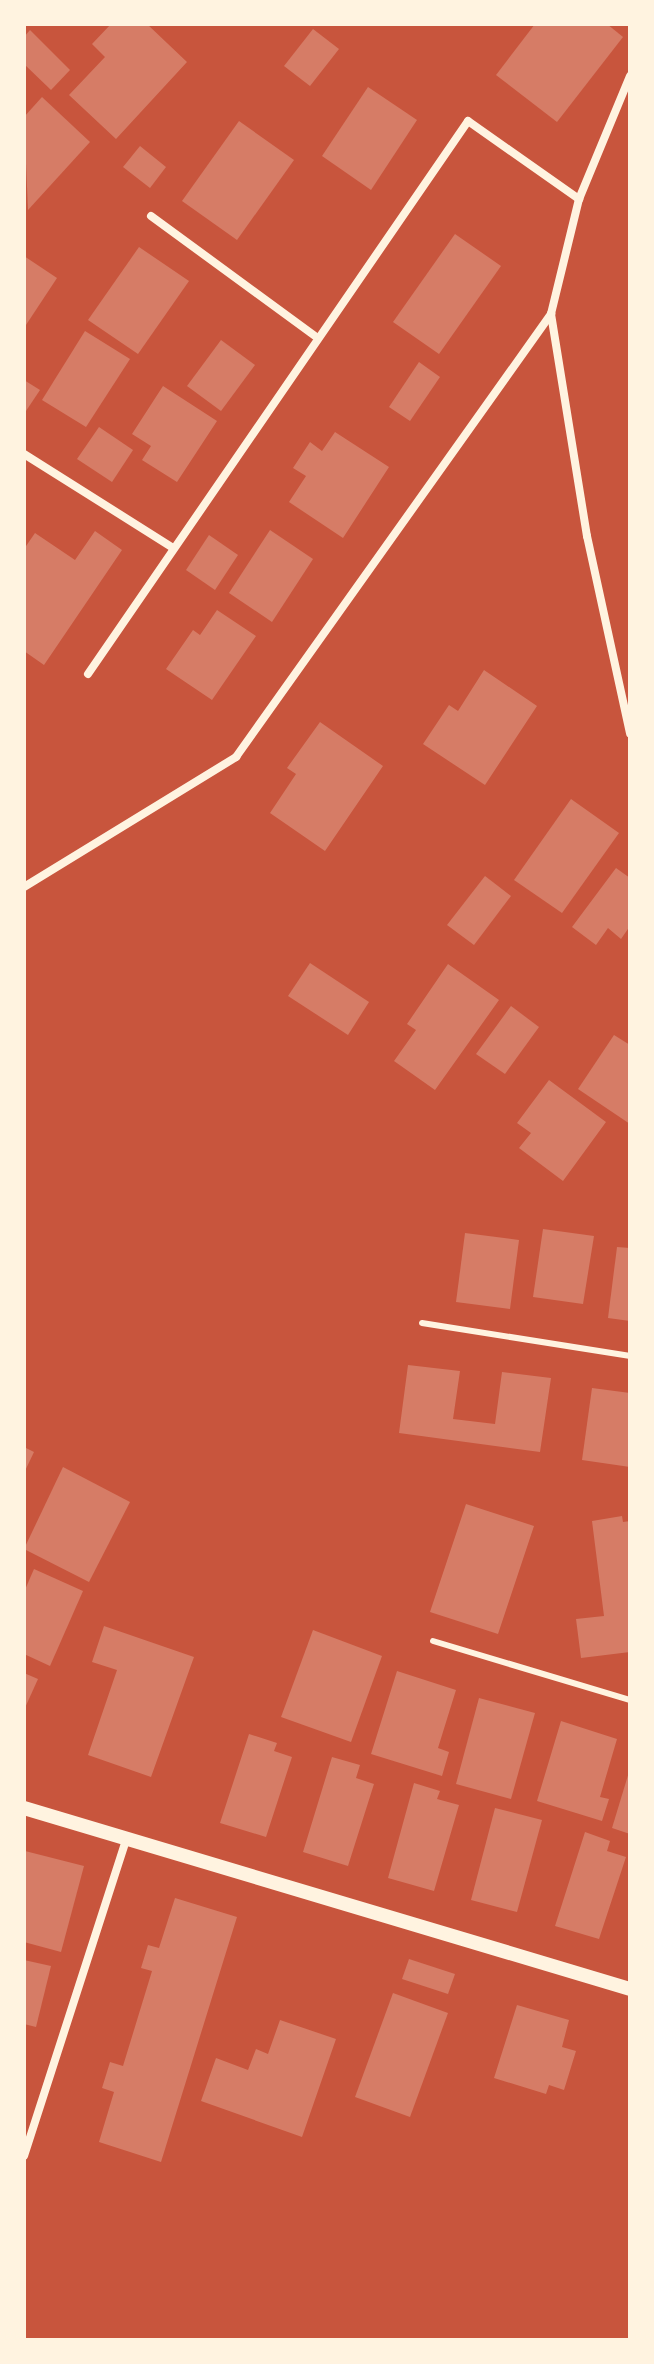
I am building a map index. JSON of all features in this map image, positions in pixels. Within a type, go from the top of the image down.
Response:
[{"type":"street","points":[[24,887],[236,757],[551,314],[579,199],[630,76]]},
{"type":"street","points":[[88,674],[315,336],[468,121],[579,199]]},
{"type":"street","points":[[151,216],[315,336]]},
{"type":"street","points":[[551,314],[587,536],[630,733]]},
{"type":"street","points":[[24,454],[173,548]]},
{"type":"street","points":[[24,1808],[630,1989]]},
{"type":"street","points":[[24,2156],[126,1840]]},
{"type":"lane","points":[[422,1323],[630,1356]]},
{"type":"lane","points":[[433,1641],[630,1700]]},
{"type":"building","points":[[111,24],[147,24],[187,62],[116,139],[69,95],[105,57],[92,44]]},
{"type":"building","points":[[535,24],[607,24],[623,37],[557,122],[496,75]]},
{"type":"building","points":[[313,29],[339,49],[310,86],[284,66]]},
{"type":"building","points":[[30,30],[70,70],[51,90],[24,64],[24,37]]},
{"type":"building","points":[[368,87],[417,120],[371,190],[322,156]]},
{"type":"building","points":[[42,97],[90,142],[28,210],[24,117]]},
{"type":"building","points":[[239,121],[294,160],[237,240],[182,201]]},
{"type":"building","points":[[140,146],[166,167],[150,188],[123,167]]},
{"type":"building","points":[[455,234],[501,266],[439,354],[393,322]]},
{"type":"building","points":[[139,247],[189,281],[138,354],[88,320]]},
{"type":"building","points":[[24,256],[57,278],[24,328]]},
{"type":"building","points":[[85,331],[130,359],[86,427],[42,400]]},
{"type":"building","points":[[221,340],[255,365],[221,411],[187,386]]},
{"type":"building","points":[[419,362],[440,377],[410,421],[389,407]]},
{"type":"building","points":[[24,380],[40,390],[24,414]]},
{"type":"building","points":[[163,386],[217,421],[177,482],[142,460],[151,446],[132,434]]},
{"type":"building","points":[[99,427],[133,450],[112,482],[77,459]]},
{"type":"building","points":[[335,432],[389,467],[343,538],[289,502],[306,476],[293,468],[310,442],[322,451]]},
{"type":"building","points":[[270,530],[313,559],[272,622],[229,593]]},
{"type":"building","points":[[95,531],[122,550],[44,665],[24,651],[24,549],[35,533],[75,560]]},
{"type":"building","points":[[209,535],[238,555],[215,590],[186,570]]},
{"type":"building","points":[[217,610],[256,636],[212,700],[166,669],[193,630],[200,635]]},
{"type":"building","points":[[484,670],[537,706],[485,785],[423,744],[449,705],[458,711]]},
{"type":"building","points":[[320,722],[383,766],[325,851],[270,813],[296,774],[287,768]]},
{"type":"building","points":[[571,799],[619,833],[562,913],[514,880]]},
{"type":"building","points":[[616,868],[630,878],[630,926],[621,939],[608,928],[596,945],[572,927]]},
{"type":"building","points":[[485,876],[511,896],[474,945],[447,925]]},
{"type":"building","points":[[310,963],[369,1002],[348,1035],[288,996]]},
{"type":"building","points":[[448,964],[499,1000],[435,1090],[394,1061],[416,1030],[407,1024]]},
{"type":"building","points":[[511,1006],[539,1027],[505,1074],[476,1054]]},
{"type":"building","points":[[614,1035],[630,1045],[630,1124],[578,1089]]},
{"type":"building","points":[[549,1080],[606,1122],[563,1181],[519,1148],[531,1133],[517,1123]]},
{"type":"building","points":[[543,1229],[594,1236],[583,1304],[533,1297]]},
{"type":"building","points":[[465,1233],[519,1240],[510,1309],[456,1302]]},
{"type":"building","points":[[617,1247],[630,1248],[630,1321],[608,1318]]},
{"type":"building","points":[[408,1365],[460,1371],[453,1419],[495,1424],[502,1372],[551,1378],[540,1452],[399,1433]]},
{"type":"building","points":[[592,1388],[630,1393],[630,1467],[582,1460]]},
{"type":"building","points":[[24,1447],[34,1452],[24,1473]]},
{"type":"building","points":[[63,1467],[130,1502],[89,1582],[24,1549]]},
{"type":"building","points":[[466,1504],[534,1526],[498,1634],[430,1612]]},
{"type":"building","points":[[622,1516],[623,1522],[630,1521],[630,1652],[581,1658],[576,1619],[604,1616],[592,1521]]},
{"type":"building","points":[[34,1569],[83,1591],[50,1666],[24,1654],[24,1592]]},
{"type":"building","points":[[104,1626],[194,1657],[151,1777],[88,1755],[117,1670],[92,1662]]},
{"type":"building","points":[[313,1630],[382,1656],[351,1742],[281,1717]]},
{"type":"building","points":[[397,1671],[456,1690],[438,1748],[449,1752],[442,1776],[371,1754]]},
{"type":"building","points":[[24,1673],[38,1679],[24,1710]]},
{"type":"building","points":[[479,1698],[535,1713],[511,1799],[456,1784]]},
{"type":"building","points":[[561,1721],[617,1739],[600,1797],[609,1799],[602,1821],[537,1801]]},
{"type":"building","points":[[249,1734],[277,1743],[274,1751],[292,1757],[266,1837],[220,1823]]},
{"type":"building","points":[[332,1757],[360,1765],[356,1778],[374,1784],[348,1866],[303,1852]]},
{"type":"building","points":[[630,1772],[630,1834],[612,1828]]},
{"type":"building","points":[[414,1783],[440,1791],[437,1799],[459,1805],[434,1891],[388,1878]]},
{"type":"building","points":[[495,1808],[542,1820],[517,1912],[471,1900]]},
{"type":"building","points":[[585,1832],[610,1841],[607,1851],[626,1857],[599,1939],[555,1926]]},
{"type":"building","points":[[25,1851],[84,1866],[61,1952],[24,1942]]},
{"type":"building","points":[[175,1898],[237,1917],[161,2162],[99,2142],[114,2092],[102,2088],[110,2062],[123,2066],[152,1971],[141,1968],[148,1945],[159,1948]]},
{"type":"building","points":[[409,1959],[455,1974],[448,1994],[402,1979]]},
{"type":"building","points":[[24,1960],[51,1966],[36,2027],[24,2024]]},
{"type":"building","points":[[393,1993],[448,2013],[410,2117],[355,2097]]},
{"type":"building","points":[[517,2005],[569,2020],[562,2047],[576,2051],[564,2090],[549,2085],[546,2094],[494,2078]]},
{"type":"building","points":[[280,2020],[336,2039],[302,2137],[201,2101],[216,2058],[248,2070],[256,2049],[268,2054]]}]
